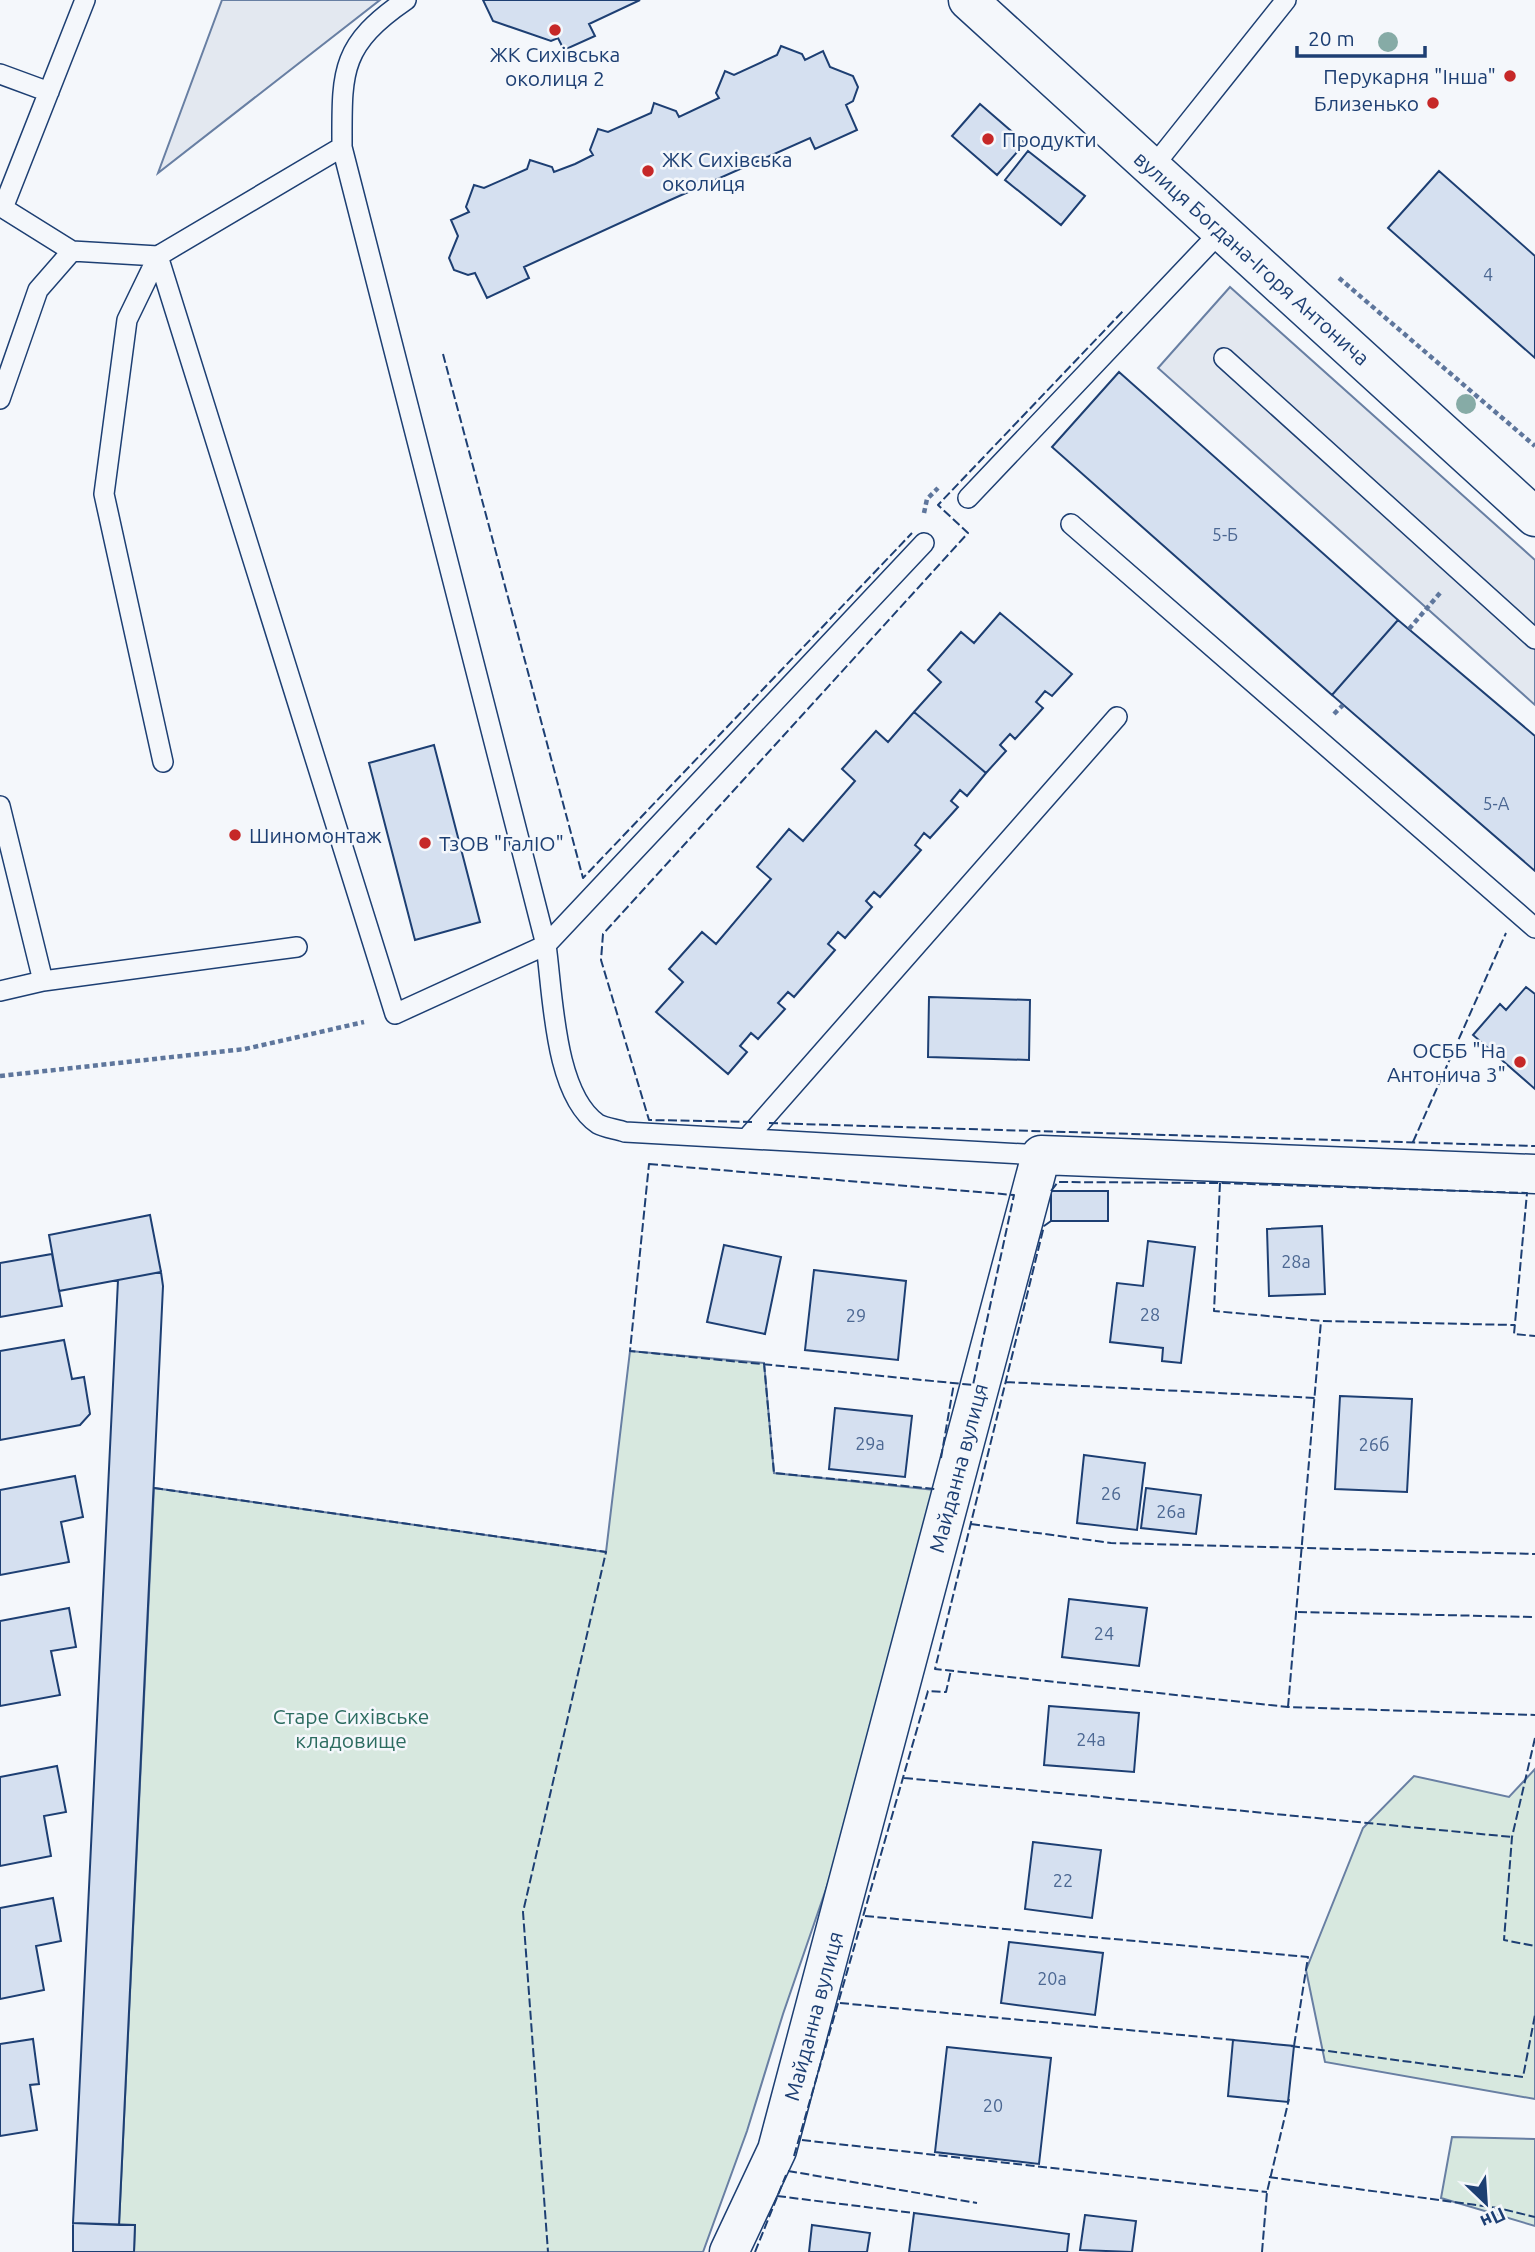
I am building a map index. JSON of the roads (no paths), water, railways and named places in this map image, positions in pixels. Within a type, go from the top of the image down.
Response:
[{"type":"street","name":"вулиця Богдана-Ігоря Антонича","points":[[968,0],[1223,229],[1535,517]]},
{"type":"street","points":[[1041,1155],[1535,1174]]},
{"type":"street","name":"Майданна вулиця","points":[[729,2252],[777,2150],[1041,1155]]},
{"type":"lane","points":[[85,0],[2,208],[72,251],[158,257]]},
{"type":"lane","points":[[406,0],[354,46],[345,65],[342,87],[342,147],[546,945],[562,1059],[574,1098],[599,1125],[625,1132],[1041,1155]]},
{"type":"lane","points":[[1152,168],[1286,0]]},
{"type":"lane","points":[[0,74],[49,92]]},
{"type":"lane","points":[[163,762],[104,494],[127,320],[158,257],[342,147]]},
{"type":"lane","points":[[968,498],[1223,229]]},
{"type":"lane","points":[[0,399],[7,359],[37,290],[72,251]]},
{"type":"lane","points":[[158,257],[396,1014],[546,945],[924,543]]},
{"type":"lane","points":[[1224,358],[1535,639]]},
{"type":"lane","points":[[1071,524],[1535,928]]},
{"type":"lane","points":[[747,1139],[1117,717]]},
{"type":"lane","points":[[0,806],[6,858],[43,981]]},
{"type":"lane","points":[[0,991],[43,981],[297,947]]},
{"type":"place","name":"ЖК Сихівська околиця 2","points":[[555,30]]},
{"type":"place","name":"Перукарня \"Інша\"","points":[[1510,76]]},
{"type":"place","name":"Близенько","points":[[1433,103]]},
{"type":"place","name":"Продукти","points":[[988,139]]},
{"type":"place","name":"ЖК Сихівська околиця","points":[[648,171]]},
{"type":"place","name":"Шиномонтаж","points":[[235,835]]},
{"type":"place","name":"ТзОВ \"ГалІО\"","points":[[425,843]]},
{"type":"place","name":"ОСББ \"На Антонича 3\"","points":[[1520,1062]]},
{"type":"park label","name":"Старе Сихівське кладовище","points":[[351,1728]]}]
